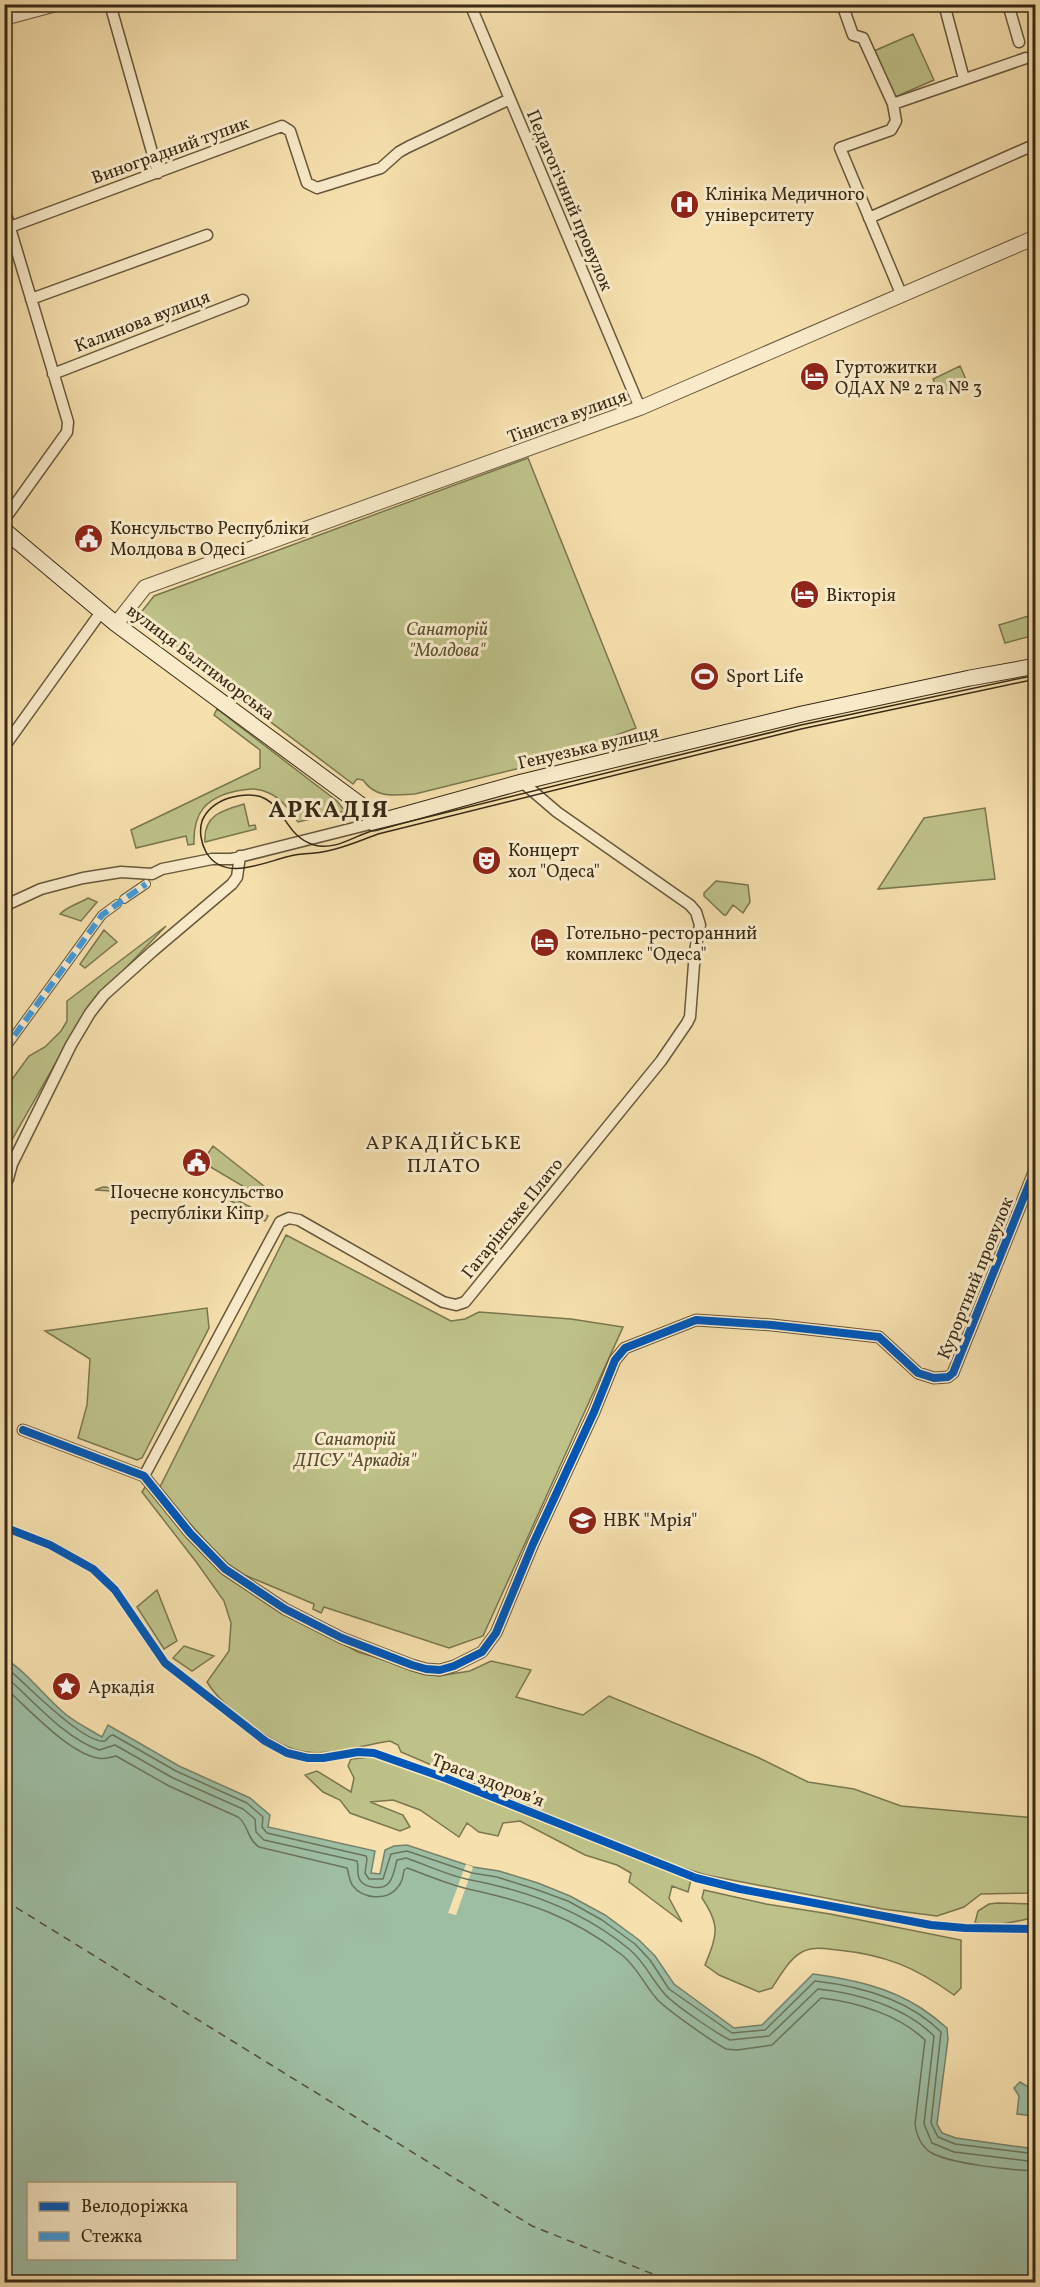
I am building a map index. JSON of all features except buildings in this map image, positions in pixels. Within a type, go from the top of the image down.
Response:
[{"type":"main road","name":"вулиця Балтиморська","points":[[4,530],[116,624],[362,805],[374,823]]},
{"type":"main road","name":"Генуезька вулиця","points":[[374,823],[522,782],[802,714],[1035,666]]},
{"type":"street","points":[[4,18],[56,4]]},
{"type":"street","points":[[110,4],[158,172]]},
{"type":"street","name":"Педагогічний провулок","points":[[470,4],[640,408]]},
{"type":"street","points":[[842,4],[853,35],[863,38],[893,104],[896,122],[891,130],[840,148],[902,296]]},
{"type":"street","points":[[944,4],[964,79]]},
{"type":"street","points":[[1008,4],[1019,42]]},
{"type":"street","points":[[893,104],[1026,58]]},
{"type":"street","name":"Виноградний тупик","points":[[10,227],[282,126],[290,131],[307,183],[317,188],[381,168],[408,147],[510,99]]},
{"type":"street","points":[[870,218],[1035,144]]},
{"type":"street","points":[[4,208],[68,422],[68,432],[4,520]]},
{"type":"street","points":[[31,299],[207,235]]},
{"type":"street","name":"Тіниста вулиця","points":[[116,624],[145,587],[640,408],[1035,237]]},
{"type":"street","name":"Калинова вулиця","points":[[53,374],[243,300]]},
{"type":"street","points":[[4,747],[101,612]]},
{"type":"street","name":"Гагарінське Плато","points":[[144,1476],[280,1222],[289,1218],[299,1220],[443,1302],[456,1305],[465,1302],[660,1061],[687,1023],[690,1017],[695,951],[700,933],[696,912],[690,905],[557,812],[522,782]]},
{"type":"street","name":"Генуезька вулиця","points":[[149,879],[162,869],[212,859],[236,858],[374,823]]},
{"type":"street","points":[[8,1179],[17,1154],[71,1045],[90,1013],[104,995],[232,884],[237,877],[236,858]]},
{"type":"street","points":[[4,906],[41,889],[83,878],[121,872],[149,879]]},
{"type":"street","points":[[4,1050],[7,1040],[102,915],[149,879]]},
{"type":"street","name":"Курортний провулок","points":[[144,1476],[190,1533],[225,1569],[285,1609],[342,1638],[426,1669],[440,1670],[454,1666],[489,1646],[496,1633],[615,1360],[625,1348],[696,1320],[772,1325],[879,1337],[918,1373],[934,1378],[948,1377],[953,1374],[1035,1167]]},
{"type":"street","points":[[23,1430],[144,1476]]},
{"type":"green space","points":[[913,34],[934,80],[895,97],[874,51]]},
{"type":"green space","points":[[960,366],[968,384],[941,396],[933,379]]},
{"type":"green space","name":"Санаторій \"Молдова\"","points":[[528,458],[636,728],[608,738],[605,747],[415,794],[386,795],[374,790],[363,780],[357,779],[353,784],[135,620],[154,596]]},
{"type":"green space","points":[[1035,614],[1035,635],[1005,643],[999,625]]},
{"type":"green space","points":[[217,709],[337,801],[345,811],[298,822],[282,802],[265,791],[249,789],[236,791],[209,802],[203,808],[196,823],[194,844],[188,845],[186,836],[136,848],[131,830],[260,768],[260,750],[214,715]]},
{"type":"green space","points":[[244,804],[249,826],[255,825],[256,829],[205,842],[207,826],[216,815]]},
{"type":"green space","points":[[985,808],[995,879],[878,889],[924,818]]},
{"type":"green space","points":[[716,881],[748,885],[750,902],[743,913],[733,905],[724,915],[704,896],[704,893]]},
{"type":"green space","points":[[88,898],[97,902],[81,921],[60,914],[70,907]]},
{"type":"green space","points":[[166,926],[96,999],[79,1022],[5,1152],[5,1079],[10,1082],[29,1056],[45,1047],[61,1031],[67,1021],[67,1001]]},
{"type":"green space","points":[[104,930],[117,942],[85,968],[80,964]]},
{"type":"green space","points":[[213,1146],[265,1187],[258,1195],[202,1162]]},
{"type":"green space","points":[[103,1187],[225,1194],[268,1216],[265,1221],[226,1198],[95,1190]]},
{"type":"green space","name":"Санаторій ДПСУ \"Аркадія\"","points":[[286,1235],[451,1321],[465,1319],[479,1312],[571,1319],[623,1327],[483,1636],[449,1648],[324,1607],[321,1613],[313,1609],[314,1604],[240,1573],[235,1574],[159,1489]]},
{"type":"green space","points":[[207,1308],[209,1328],[142,1458],[137,1460],[78,1438],[87,1405],[90,1359],[45,1331]]},
{"type":"green space","points":[[147,1484],[223,1572],[312,1627],[358,1652],[438,1676],[470,1671],[491,1661],[531,1670],[516,1697],[583,1715],[609,1696],[757,1757],[808,1782],[854,1789],[901,1806],[1035,1818],[1035,1893],[981,1894],[964,1907],[937,1916],[883,1909],[706,1875],[644,1856],[401,1752],[398,1745],[390,1741],[315,1753],[284,1746],[266,1736],[235,1712],[207,1682],[229,1651],[231,1623],[224,1601],[142,1492]]},
{"type":"green space","points":[[157,1590],[177,1641],[164,1649],[137,1607]]},
{"type":"green space","points":[[184,1646],[214,1656],[192,1671],[173,1658]]},
{"type":"green space","points":[[371,1757],[407,1765],[691,1880],[688,1892],[672,1886],[669,1898],[682,1922],[629,1882],[631,1873],[617,1865],[585,1855],[520,1821],[503,1823],[498,1836],[479,1832],[467,1823],[459,1837],[420,1810],[393,1800],[370,1802],[403,1815],[410,1827],[400,1831],[350,1813],[340,1800],[323,1792],[305,1775],[317,1771],[351,1792],[354,1778],[348,1766],[351,1759]]},
{"type":"green space","points":[[704,1890],[766,1904],[961,1940],[961,1988],[954,1995],[913,1970],[886,1959],[855,1952],[819,1948],[806,1950],[797,1955],[772,1988],[759,1992],[719,1975],[705,1965],[715,1931],[712,1916],[702,1898]]},
{"type":"green space","points":[[989,1904],[1035,1904],[1035,1917],[998,1924],[975,1923],[978,1911]]},
{"type":"water","points":[[4,1658],[20,1670],[67,1716],[102,1737],[108,1725],[179,1766],[250,1798],[270,1815],[268,1827],[375,1851],[371,1873],[380,1874],[385,1850],[394,1846],[407,1845],[473,1867],[499,1871],[538,1883],[570,1896],[605,1915],[639,1940],[655,1956],[674,1984],[734,2028],[762,2025],[813,1974],[855,1981],[883,1989],[921,2008],[947,2028],[948,2039],[937,2124],[942,2133],[956,2138],[1035,2149],[1035,2282],[5,2282]]},
{"type":"water","points":[[1020,2082],[1028,2087],[1035,2087],[1035,2116],[1017,2114],[1019,2096],[1014,2088]]},
{"type":"pier","points":[[466,1864],[473,1867],[456,1915],[448,1913]]},
{"type":"ferry route","points":[[4,1900],[532,2226],[673,2282]]},
{"type":"tram line","points":[[1036,675],[801,725],[375,830],[330,846],[314,845],[302,839],[293,831],[279,811],[261,797],[248,795],[229,798],[213,806],[204,817],[201,829],[202,841],[206,852],[223,867],[257,866],[294,855],[337,849],[378,834],[801,729],[1036,679]]},
{"type":"marked path","points":[[4,1050],[102,915],[146,884]]},
{"type":"cycle path","points":[[23,1430],[144,1476],[190,1533],[225,1569],[285,1609],[342,1638],[412,1665],[440,1670],[454,1666],[482,1652],[496,1633],[615,1360],[625,1348],[696,1320],[772,1325],[879,1337],[918,1373],[934,1378],[948,1377],[953,1373],[1036,1167]]},
{"type":"cycle path","name":"Траса здоров’я","points":[[4,1527],[50,1545],[93,1569],[115,1590],[165,1663],[265,1741],[287,1753],[308,1758],[358,1752],[374,1753],[445,1778],[696,1878],[740,1889],[931,1925],[1036,1929]]},
{"type":"place","name":"Клініка Медичного університету","points":[[684,204]]},
{"type":"place","name":"Гуртожитки ОДАХ № 2 та № 3","points":[[814,377]]},
{"type":"place","name":"Консульство Республіки Молдова в Одесі","points":[[89,538]]},
{"type":"place","name":"Вікторія","points":[[805,595]]},
{"type":"place","name":"Sport Life","points":[[705,676]]},
{"type":"place","name":"Концерт хол \"Одеса\"","points":[[487,860]]},
{"type":"place","name":"Готельно-ресторанний комплекс \"Одеса\"","points":[[545,943]]},
{"type":"place","name":"Почесне консульство республіки Кіпр","points":[[197,1163]]},
{"type":"place","name":"НВК \"Мрія\"","points":[[582,1520]]},
{"type":"place","name":"Аркадія","points":[[67,1687]]},
{"type":"district","name":"АРКАДІЯ","points":[[329,809]]},
{"type":"district","name":"АРКАДІЙСЬКЕ ПЛАТО","points":[[444,1154]]}]
